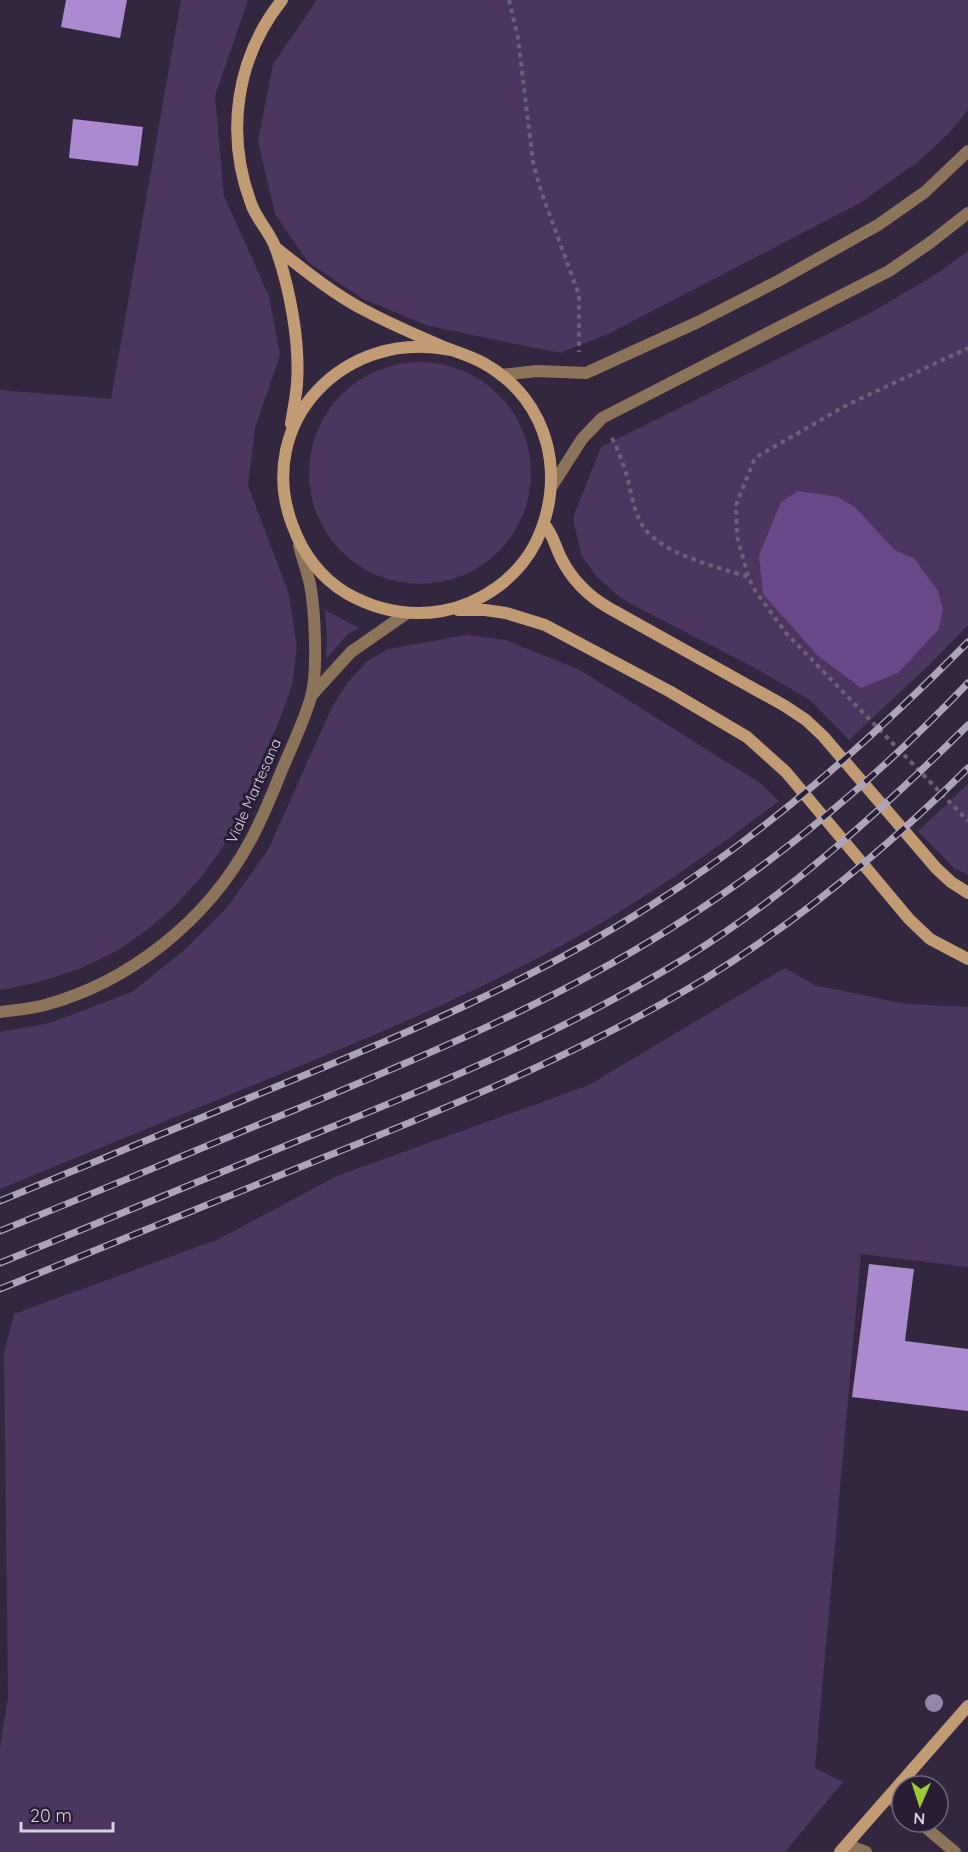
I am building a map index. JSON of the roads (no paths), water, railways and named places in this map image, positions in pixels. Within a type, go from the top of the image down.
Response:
[{"type":"main road","points":[[275,247],[325,286],[352,303],[450,350],[473,357],[514,385],[529,404],[543,432],[550,459],[552,486],[544,524],[531,551],[508,578],[484,596],[468,604],[429,613],[407,613],[373,606],[342,590],[315,567],[297,538],[287,511],[284,466],[297,382],[295,342],[290,304],[275,247],[260,223],[242,176],[239,158],[238,114],[240,90],[246,67],[263,27],[282,0]]},
{"type":"main road","points":[[290,438],[302,411],[314,394],[335,373],[352,362],[400,346],[420,345],[450,350]]},
{"type":"main road","points":[[544,524],[551,533],[568,571],[587,593],[615,612],[780,703],[806,720],[823,736],[936,868],[968,894]]},
{"type":"main road","points":[[445,610],[495,611],[520,616],[545,625],[669,691],[732,728],[762,749],[786,772],[914,924],[936,942],[968,959]]},
{"type":"main road","points":[[843,1848],[968,1706]]},
{"type":"street","points":[[501,375],[537,371],[586,373],[698,322],[778,281],[878,225],[930,188],[968,151]]},
{"type":"street","points":[[552,486],[582,439],[602,418],[889,271],[968,213]]},
{"type":"street","name":"Viale Martesana","points":[[0,1012],[45,1005],[98,984],[143,959],[182,928],[204,906],[218,890],[249,843],[311,696],[315,665],[311,594],[297,538]]},
{"type":"street","name":"Viale Martesana","points":[[311,696],[351,652],[407,613]]},
{"type":"street","points":[[933,1834],[955,1852]]},
{"type":"street","points":[[843,1848],[866,1852]]},
{"type":"railway","points":[[0,1201],[421,1026],[515,982],[606,933],[693,877],[776,816],[856,749],[968,642]]},
{"type":"railway","points":[[0,1231],[440,1048],[533,1005],[624,956],[709,904],[825,816],[899,751],[968,683]]},
{"type":"railway","points":[[0,1263],[459,1074],[552,1031],[643,983],[725,932],[799,878],[868,819],[968,725]]},
{"type":"railway","points":[[0,1289],[470,1097],[612,1031],[703,980],[808,908],[842,882],[968,768]]}]
